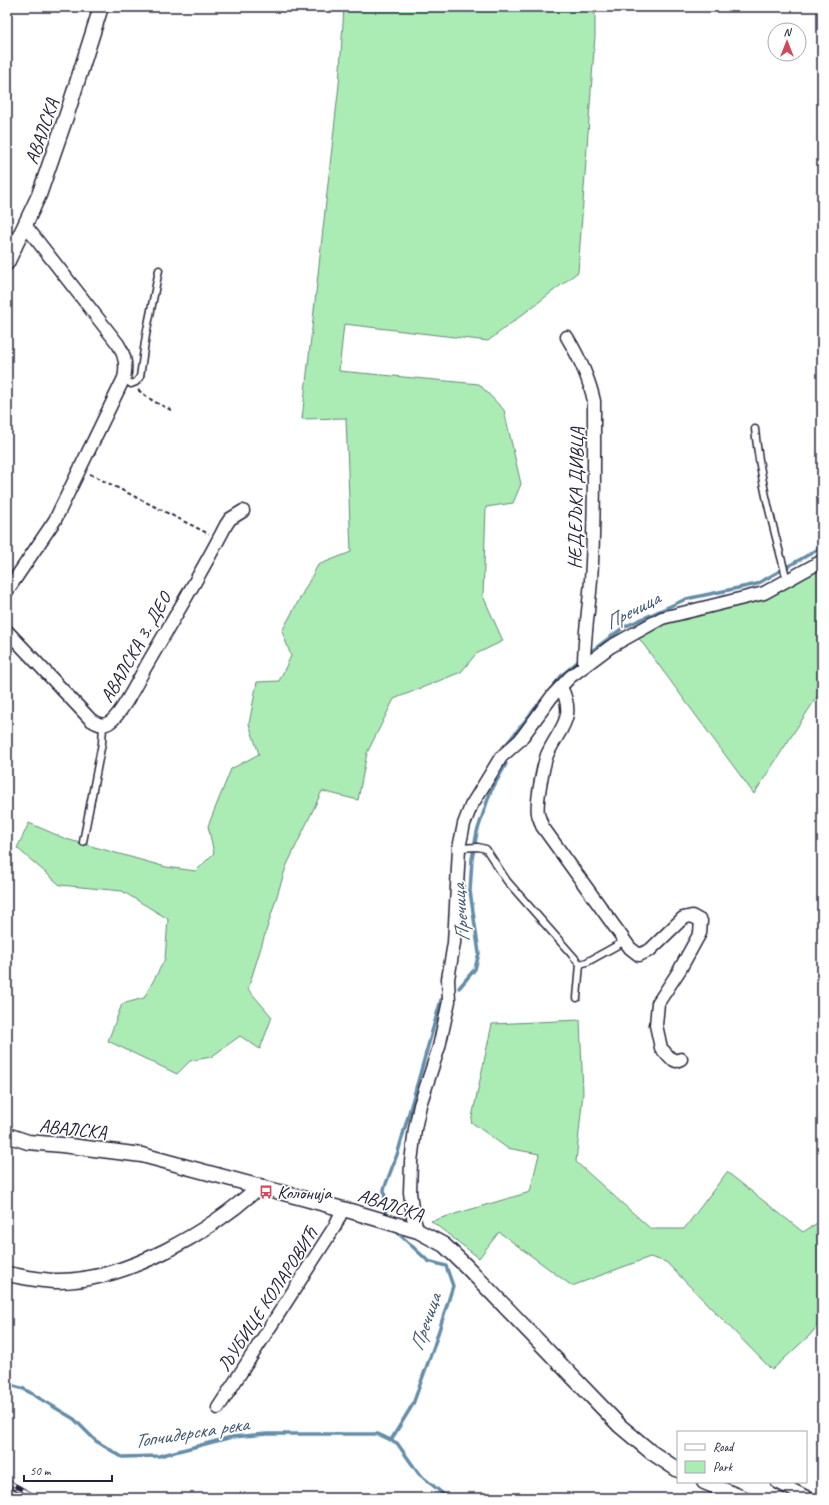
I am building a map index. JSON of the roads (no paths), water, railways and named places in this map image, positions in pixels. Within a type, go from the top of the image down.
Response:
[{"type":"street","name":"АВАЛСКА","points":[[7,263],[39,195],[52,160],[101,7]]},
{"type":"street","points":[[7,591],[55,520],[80,469],[127,381],[126,365],[118,344],[25,225]]},
{"type":"street","name":"НЕДЕЉКА ДИВЦА","points":[[568,337],[579,358],[591,388],[594,401],[593,546],[584,648],[584,665]]},
{"type":"street","name":"АВАЛСКА 3. ДЕО","points":[[7,631],[91,720],[97,724],[103,725],[112,722],[230,519],[243,511]]},
{"type":"street","points":[[418,1231],[413,1217],[410,1192],[410,1162],[420,1105],[439,1047],[449,1001],[448,979],[454,943],[464,848],[464,824],[471,806],[501,757],[520,740],[561,687],[584,665],[610,646],[662,618],[764,593],[786,579],[822,561]]},
{"type":"street","points":[[561,687],[567,699],[567,716],[547,756],[542,775],[538,812],[542,826],[630,948],[639,955],[650,950],[683,918],[692,916],[701,921],[700,933],[679,971],[658,1003],[656,1025],[661,1048],[670,1058],[676,1061],[682,1059]]},
{"type":"street","name":"АВАЛСКА","points":[[7,1135],[28,1142],[62,1144],[142,1155],[260,1186],[418,1231],[444,1246],[466,1266],[620,1426],[651,1452],[677,1469]]},
{"type":"street","points":[[7,1274],[58,1281],[82,1279],[103,1275],[149,1259],[192,1237],[243,1201],[260,1186]]},
{"type":"street","name":"ЉУБИЦЕ КОЛАРОВИЋ","points":[[218,1408],[335,1226],[343,1209]]},
{"type":"street","points":[[706,1483],[743,1498]]},
{"type":"street","points":[[779,1483],[808,1498]]},
{"type":"street","points":[[7,1493],[16,1498]]},
{"type":"lane","points":[[127,381],[136,382],[140,377],[146,335],[159,270]]},
{"type":"lane","points":[[755,429],[757,450],[769,515],[786,579]]},
{"type":"lane","points":[[83,842],[102,743],[103,725]]},
{"type":"lane","points":[[464,848],[478,847],[486,849],[507,881],[580,964],[576,998]]},
{"type":"lane","points":[[580,964],[587,962],[625,941]]},
{"type":"waterway","name":"Пречица","points":[[588,654],[624,627],[686,599],[757,584],[822,547]]},
{"type":"waterway","name":"Пречица","points":[[550,690],[563,674],[581,659]]},
{"type":"waterway","name":"Пречица","points":[[505,746],[541,701]]},
{"type":"waterway","name":"Пречица","points":[[459,988],[475,969],[479,953],[470,891],[472,859],[477,832],[490,793],[506,764]]},
{"type":"waterway","name":"Пречица","points":[[386,1215],[384,1189],[398,1152],[441,1000]]},
{"type":"waterway","name":"Пречица","points":[[391,1440],[413,1404],[434,1346],[453,1286],[446,1266],[428,1261],[398,1233]]},
{"type":"waterway","name":"Топчидерска река","points":[[7,1384],[24,1389],[74,1419],[96,1441],[122,1457],[159,1456],[232,1437],[267,1434],[378,1434],[397,1443],[419,1474],[448,1498]]},
{"type":"railway","points":[[7,1481],[38,1498]]},
{"type":"place","name":"Колонија","points":[[266,1192]]}]
